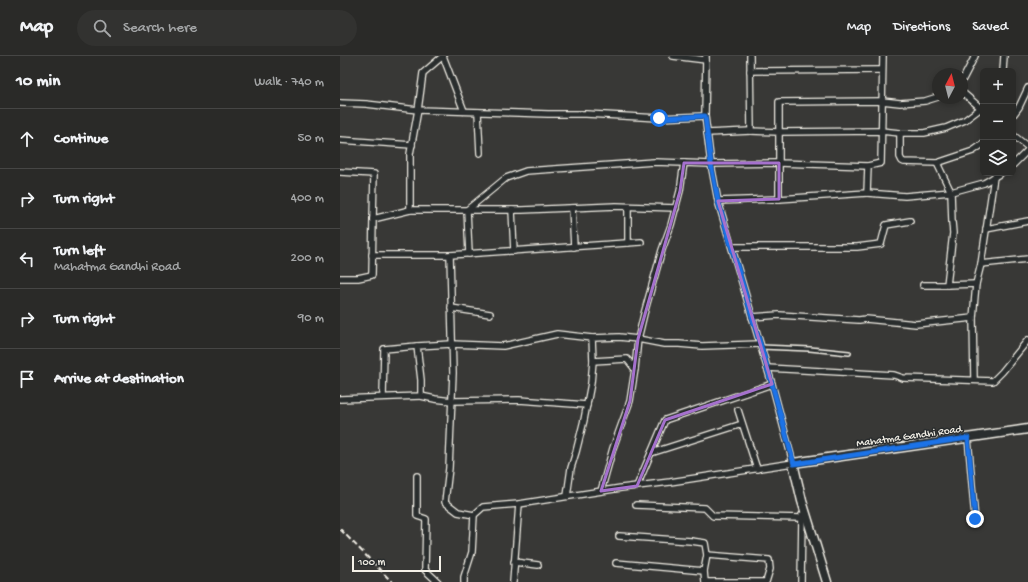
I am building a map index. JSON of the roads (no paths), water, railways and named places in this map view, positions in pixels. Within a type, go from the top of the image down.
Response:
[{"type":"street","points":[[410,210],[410,154],[423,73],[443,56],[464,111]]},
{"type":"street","points":[[672,56],[706,58],[705,116],[711,164],[718,201],[772,384],[794,464],[802,501],[827,582]]},
{"type":"street","points":[[750,56],[750,131]]},
{"type":"street","points":[[467,210],[506,178],[526,171],[654,162],[711,164],[779,163],[868,166],[881,163],[882,56]]},
{"type":"street","points":[[968,69],[975,56]]},
{"type":"street","points":[[1003,68],[1004,56]]},
{"type":"street","points":[[750,71],[882,70]]},
{"type":"street","points":[[1016,112],[1028,88]]},
{"type":"street","points":[[968,97],[980,106]]},
{"type":"street","points":[[779,199],[779,102],[882,101],[900,103],[924,101],[932,99]]},
{"type":"street","points":[[340,103],[366,104],[418,110],[586,114],[659,118],[705,116]]},
{"type":"street","points":[[707,132],[881,131],[924,134],[946,128],[965,120],[980,109]]},
{"type":"street","points":[[478,112],[480,153]]},
{"type":"street","points":[[900,133],[900,157],[902,161],[936,163],[973,151],[980,146]]},
{"type":"street","points":[[1016,138],[1028,148],[1016,162]]},
{"type":"street","points":[[340,140],[412,145]]},
{"type":"street","points":[[601,491],[613,448],[630,401],[638,339],[662,250],[676,208],[684,163]]},
{"type":"street","points":[[936,163],[951,192],[953,233],[947,285]]},
{"type":"street","points":[[867,193],[868,166]]},
{"type":"street","points":[[340,172],[374,174],[372,275],[358,278],[340,278]]},
{"type":"street","points":[[718,201],[779,199],[867,193],[905,196],[951,192],[984,183],[994,177]]},
{"type":"street","points":[[974,380],[973,318],[976,284],[981,264],[994,177]]},
{"type":"street","points":[[373,219],[410,210],[512,210],[616,206],[676,208]]},
{"type":"street","points":[[628,207],[628,243]]},
{"type":"street","points":[[572,208],[574,247]]},
{"type":"street","points":[[467,210],[469,254]]},
{"type":"street","points":[[512,210],[514,251]]},
{"type":"street","points":[[732,247],[857,247],[881,244],[886,224],[910,221]]},
{"type":"street","points":[[986,229],[1028,221]]},
{"type":"street","points":[[372,255],[450,255],[641,242]]},
{"type":"street","points":[[450,255],[453,373],[449,468],[445,502],[458,512],[474,515],[483,508],[794,464]]},
{"type":"street","points":[[981,264],[1028,259]]},
{"type":"street","points":[[923,284],[976,284]]},
{"type":"street","points":[[451,308],[490,314]]},
{"type":"street","points":[[752,317],[779,315],[859,320],[866,319],[916,324],[973,318]]},
{"type":"street","points":[[383,397],[384,349],[452,344],[503,346],[557,334],[592,338],[638,339],[664,344],[702,346],[761,346]]},
{"type":"street","points":[[567,496],[571,468],[576,452],[591,383],[593,361],[592,338]]},
{"type":"street","points":[[767,368],[894,376],[903,378],[993,381],[1028,340]]},
{"type":"street","points":[[417,346],[421,380],[421,396]]},
{"type":"street","points":[[593,361],[627,359],[635,369]]},
{"type":"street","points":[[637,486],[666,420],[772,384]]},
{"type":"street","points":[[340,398],[421,396],[452,401],[519,400],[586,405]]},
{"type":"street","points":[[738,410],[757,469]]},
{"type":"street","points":[[651,453],[742,424]]},
{"type":"street","name":"Mahatma Gandhi Road","points":[[794,464],[1028,429]]},
{"type":"street","points":[[968,438],[975,519]]},
{"type":"street","points":[[417,476],[417,516],[426,519],[425,570],[438,582]]},
{"type":"street","points":[[801,582],[802,501]]},
{"type":"street","points":[[513,582],[519,504]]},
{"type":"street","points":[[636,505],[704,508],[713,516],[802,518]]},
{"type":"street","points":[[464,582],[472,552],[474,515]]},
{"type":"street","points":[[619,536],[703,542],[705,543],[707,555],[704,571],[705,582],[766,582],[770,569],[769,560],[707,555]]},
{"type":"street","points":[[514,562],[538,565]]},
{"type":"street","points":[[616,563],[704,571]]},
{"type":"lane","points":[[761,346],[849,353]]},
{"type":"railway","points":[[340,529],[392,582]]}]
